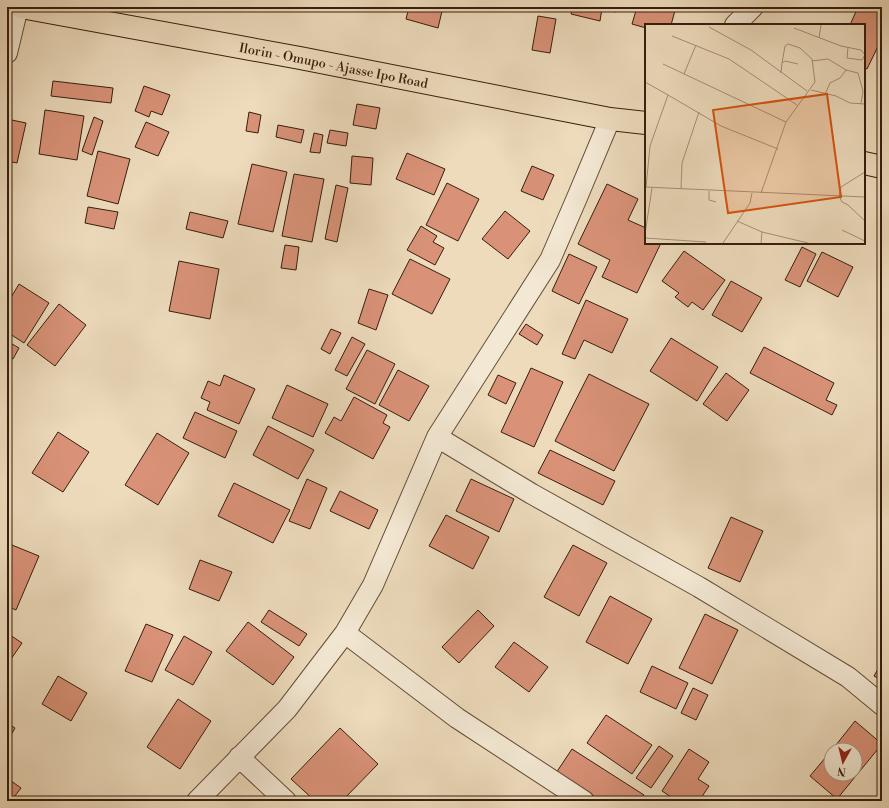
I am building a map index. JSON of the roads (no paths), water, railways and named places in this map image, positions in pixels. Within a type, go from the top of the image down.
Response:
[{"type":"highway","name":"Ilorin - Omupo - Ajasse Ipo Road","points":[[20,7],[300,58],[610,119],[645,123]]},
{"type":"highway","points":[[865,163],[882,167]]},
{"type":"street","points":[[7,52],[20,7]]},
{"type":"street","points":[[737,24],[753,7]]},
{"type":"street","points":[[197,801],[287,709],[345,633],[373,585],[437,437],[550,260],[610,119]]},
{"type":"street","points":[[437,437],[532,494],[699,587],[848,677],[882,706]]},
{"type":"street","points":[[345,633],[457,718],[584,801]]},
{"type":"street","points":[[239,757],[286,801]]}]
